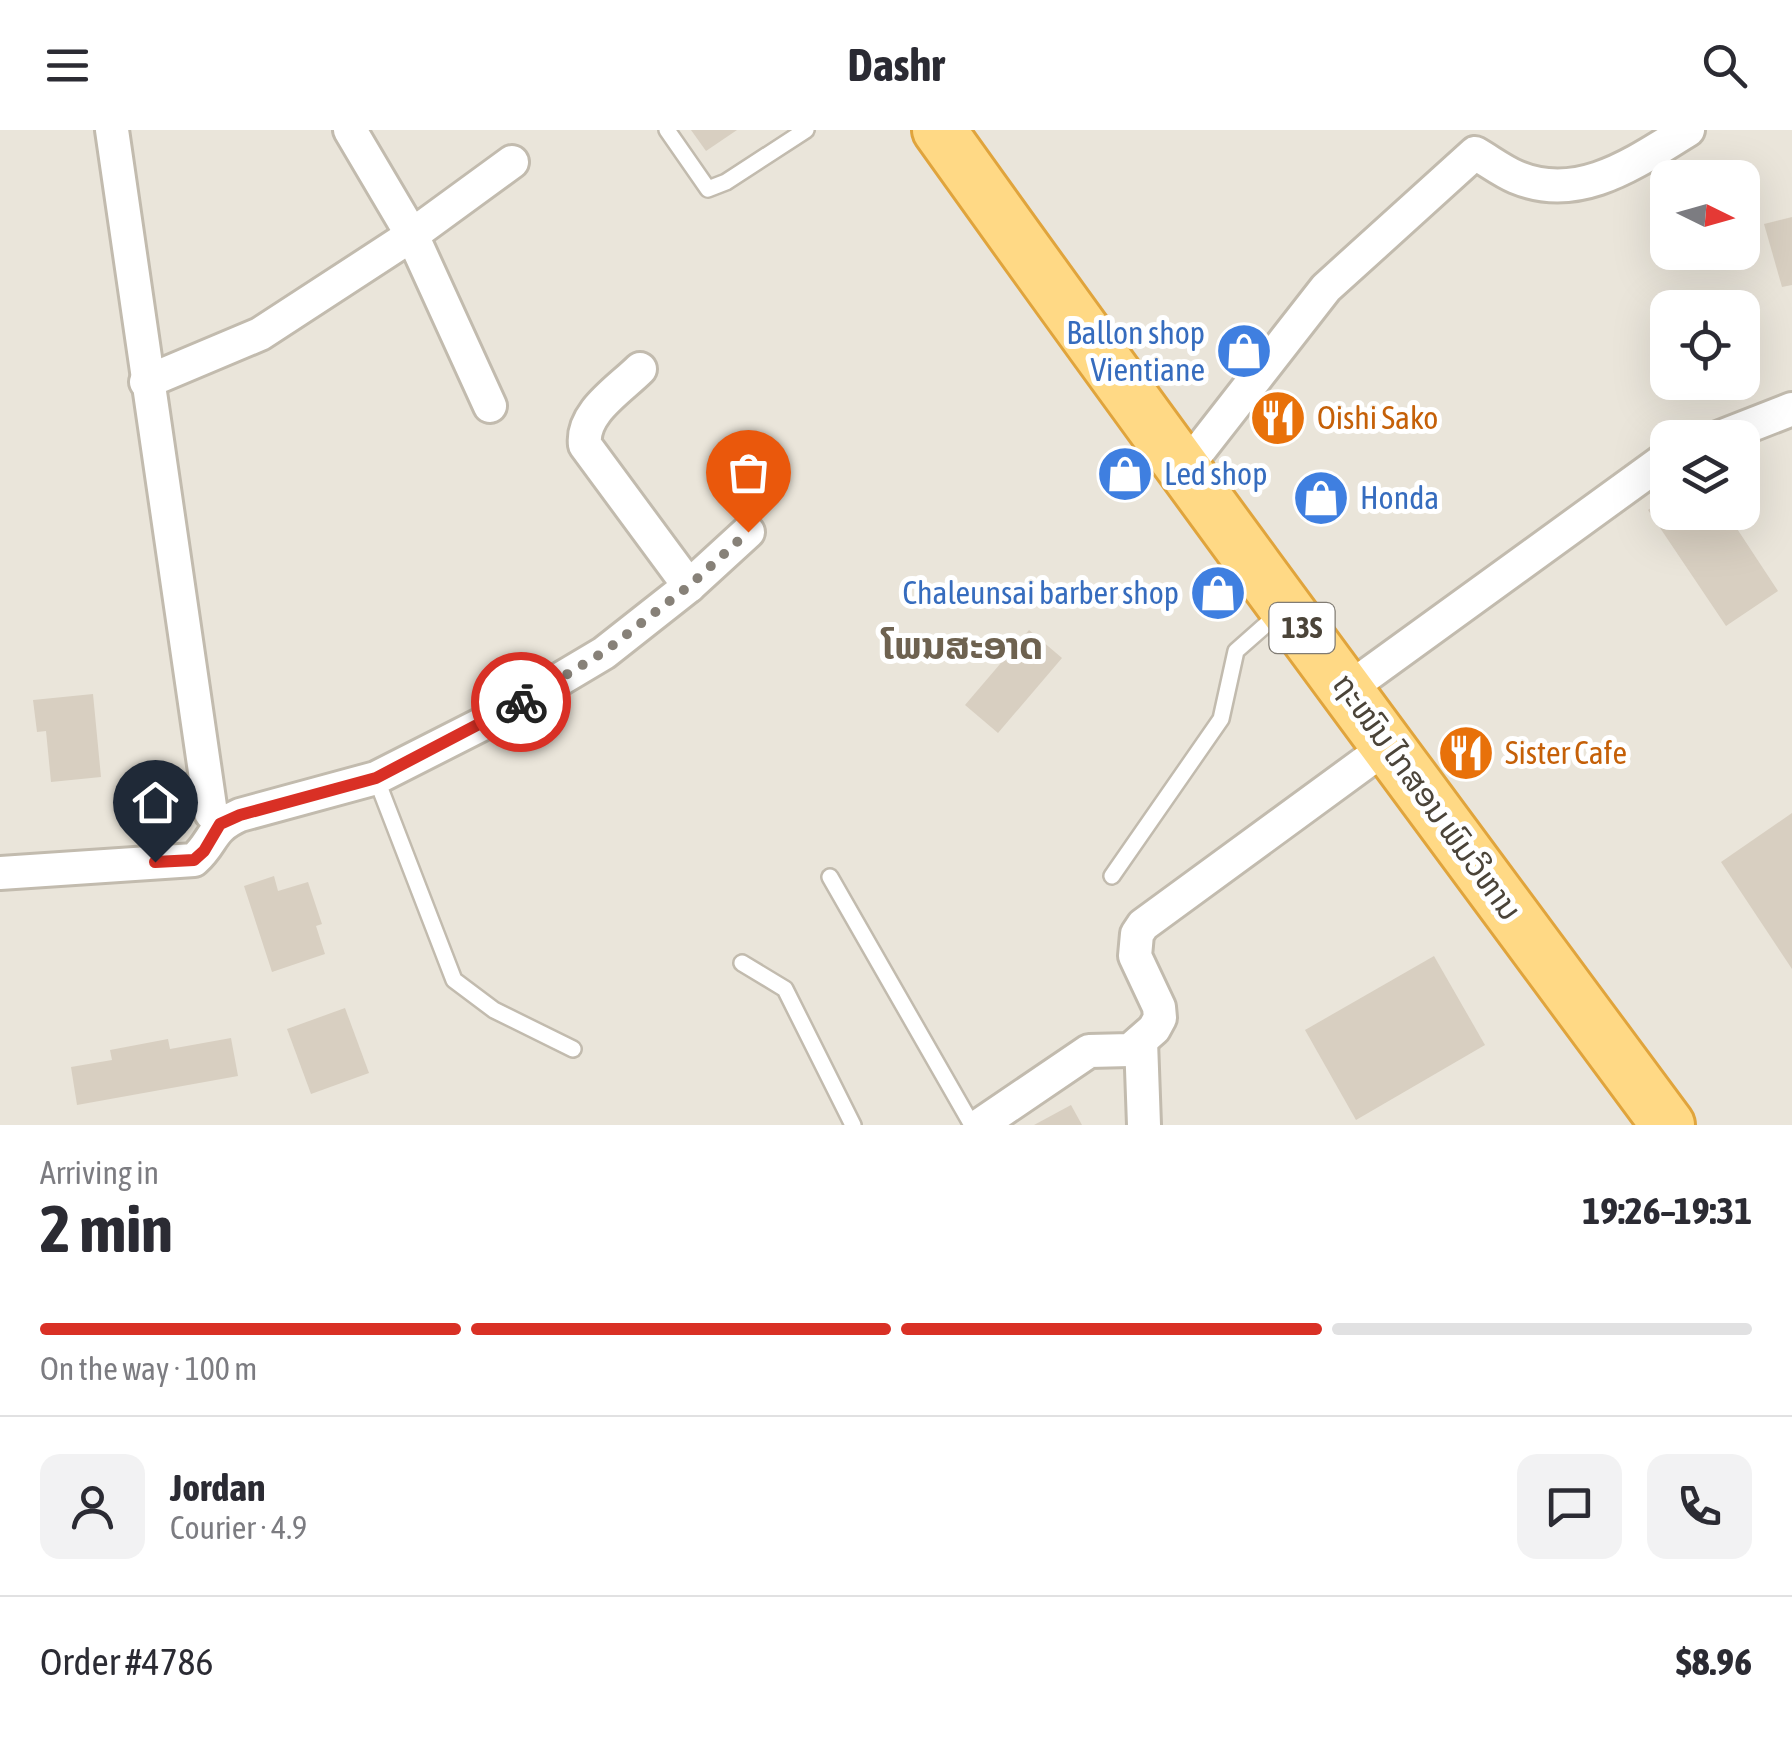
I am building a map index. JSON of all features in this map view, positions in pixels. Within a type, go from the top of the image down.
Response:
[{"type":"highway","name":"ຖະໜົນ ໄກສອນ ພົມວິຫານ","points":[[940,130],[1183,471],[1668,1125]]},
{"type":"highway","name":"ຖະໜົນ ໄກສອນ ພົມວິຫານ","points":[[968,130],[1198,452],[1696,1125]]},
{"type":"street","points":[[112,130],[211,813],[220,824]]},
{"type":"street","points":[[350,130],[412,235],[490,406]]},
{"type":"street","points":[[1198,452],[1326,288],[1464,142],[1516,177],[1539,183],[1594,181],[1616,174],[1688,130]]},
{"type":"street","points":[[146,382],[260,334],[412,235],[512,162]]},
{"type":"street","points":[[640,370],[594,413],[583,432],[584,446],[689,586]]},
{"type":"street","points":[[1760,422],[1792,410]]},
{"type":"street","points":[[1366,676],[1650,470]]},
{"type":"street","points":[[0,873],[194,860],[220,824],[376,778],[498,716],[588,662],[689,586],[748,532]]},
{"type":"street","points":[[980,1125],[1089,1051],[1120,1053],[1154,1029],[1160,1018],[1159,1007],[1135,956],[1137,934],[1143,925],[1389,745]]},
{"type":"street","points":[[1141,1041],[1144,1125]]},
{"type":"lane","points":[[667,130],[708,188],[726,182],[806,130]]},
{"type":"lane","points":[[1112,876],[1220,718],[1236,652],[1286,607]]},
{"type":"lane","points":[[376,778],[454,980],[494,1010],[573,1049]]},
{"type":"lane","points":[[830,877],[972,1125]]},
{"type":"lane","points":[[742,963],[785,989],[853,1125]]},
{"type":"shaded area","points":[[0,130],[1792,130],[1792,1125],[0,1125]]},
{"type":"building","points":[[691,130],[737,130],[706,151]]},
{"type":"building","points":[[1792,217],[1792,285],[1782,287],[1764,224]]},
{"type":"building","points":[[1661,530],[1738,530],[1778,591],[1726,626]]},
{"type":"building","points":[[1029,630],[1062,658],[998,733],[965,705]]},
{"type":"building","points":[[93,694],[101,777],[51,782],[46,731],[37,732],[33,700]]},
{"type":"building","points":[[1792,813],[1792,969],[1721,862]]},
{"type":"building","points":[[274,876],[278,891],[308,882],[322,924],[316,926],[325,954],[272,972],[244,886]]},
{"type":"building","points":[[1434,956],[1485,1045],[1356,1120],[1305,1030]]},
{"type":"building","points":[[345,1008],[369,1073],[311,1094],[287,1029]]},
{"type":"building","points":[[231,1038],[238,1076],[77,1105],[71,1067],[112,1060],[110,1050],[168,1039],[170,1049]]},
{"type":"building","points":[[1071,1105],[1082,1125],[1034,1125]]},
{"type":"way so far","points":[[521,702],[604,652],[689,586],[748,532]]},
{"type":"place","name":"Ballon shop Vientiane","points":[[1244,351]]},
{"type":"place","name":"Oishi Sako","points":[[1278,418]]},
{"type":"place","name":"Led shop","points":[[1125,474]]},
{"type":"place","name":"Honda","points":[[1321,498]]},
{"type":"place","name":"Chaleunsai barber shop","points":[[1218,593]]},
{"type":"place","name":"Sister Cafe","points":[[1466,753]]},
{"type":"district","name":"ໂພນສະອາດ","points":[[962,646]]},
{"type":"route","points":[[155,862],[194,860],[220,824],[376,778],[521,702]]}]
